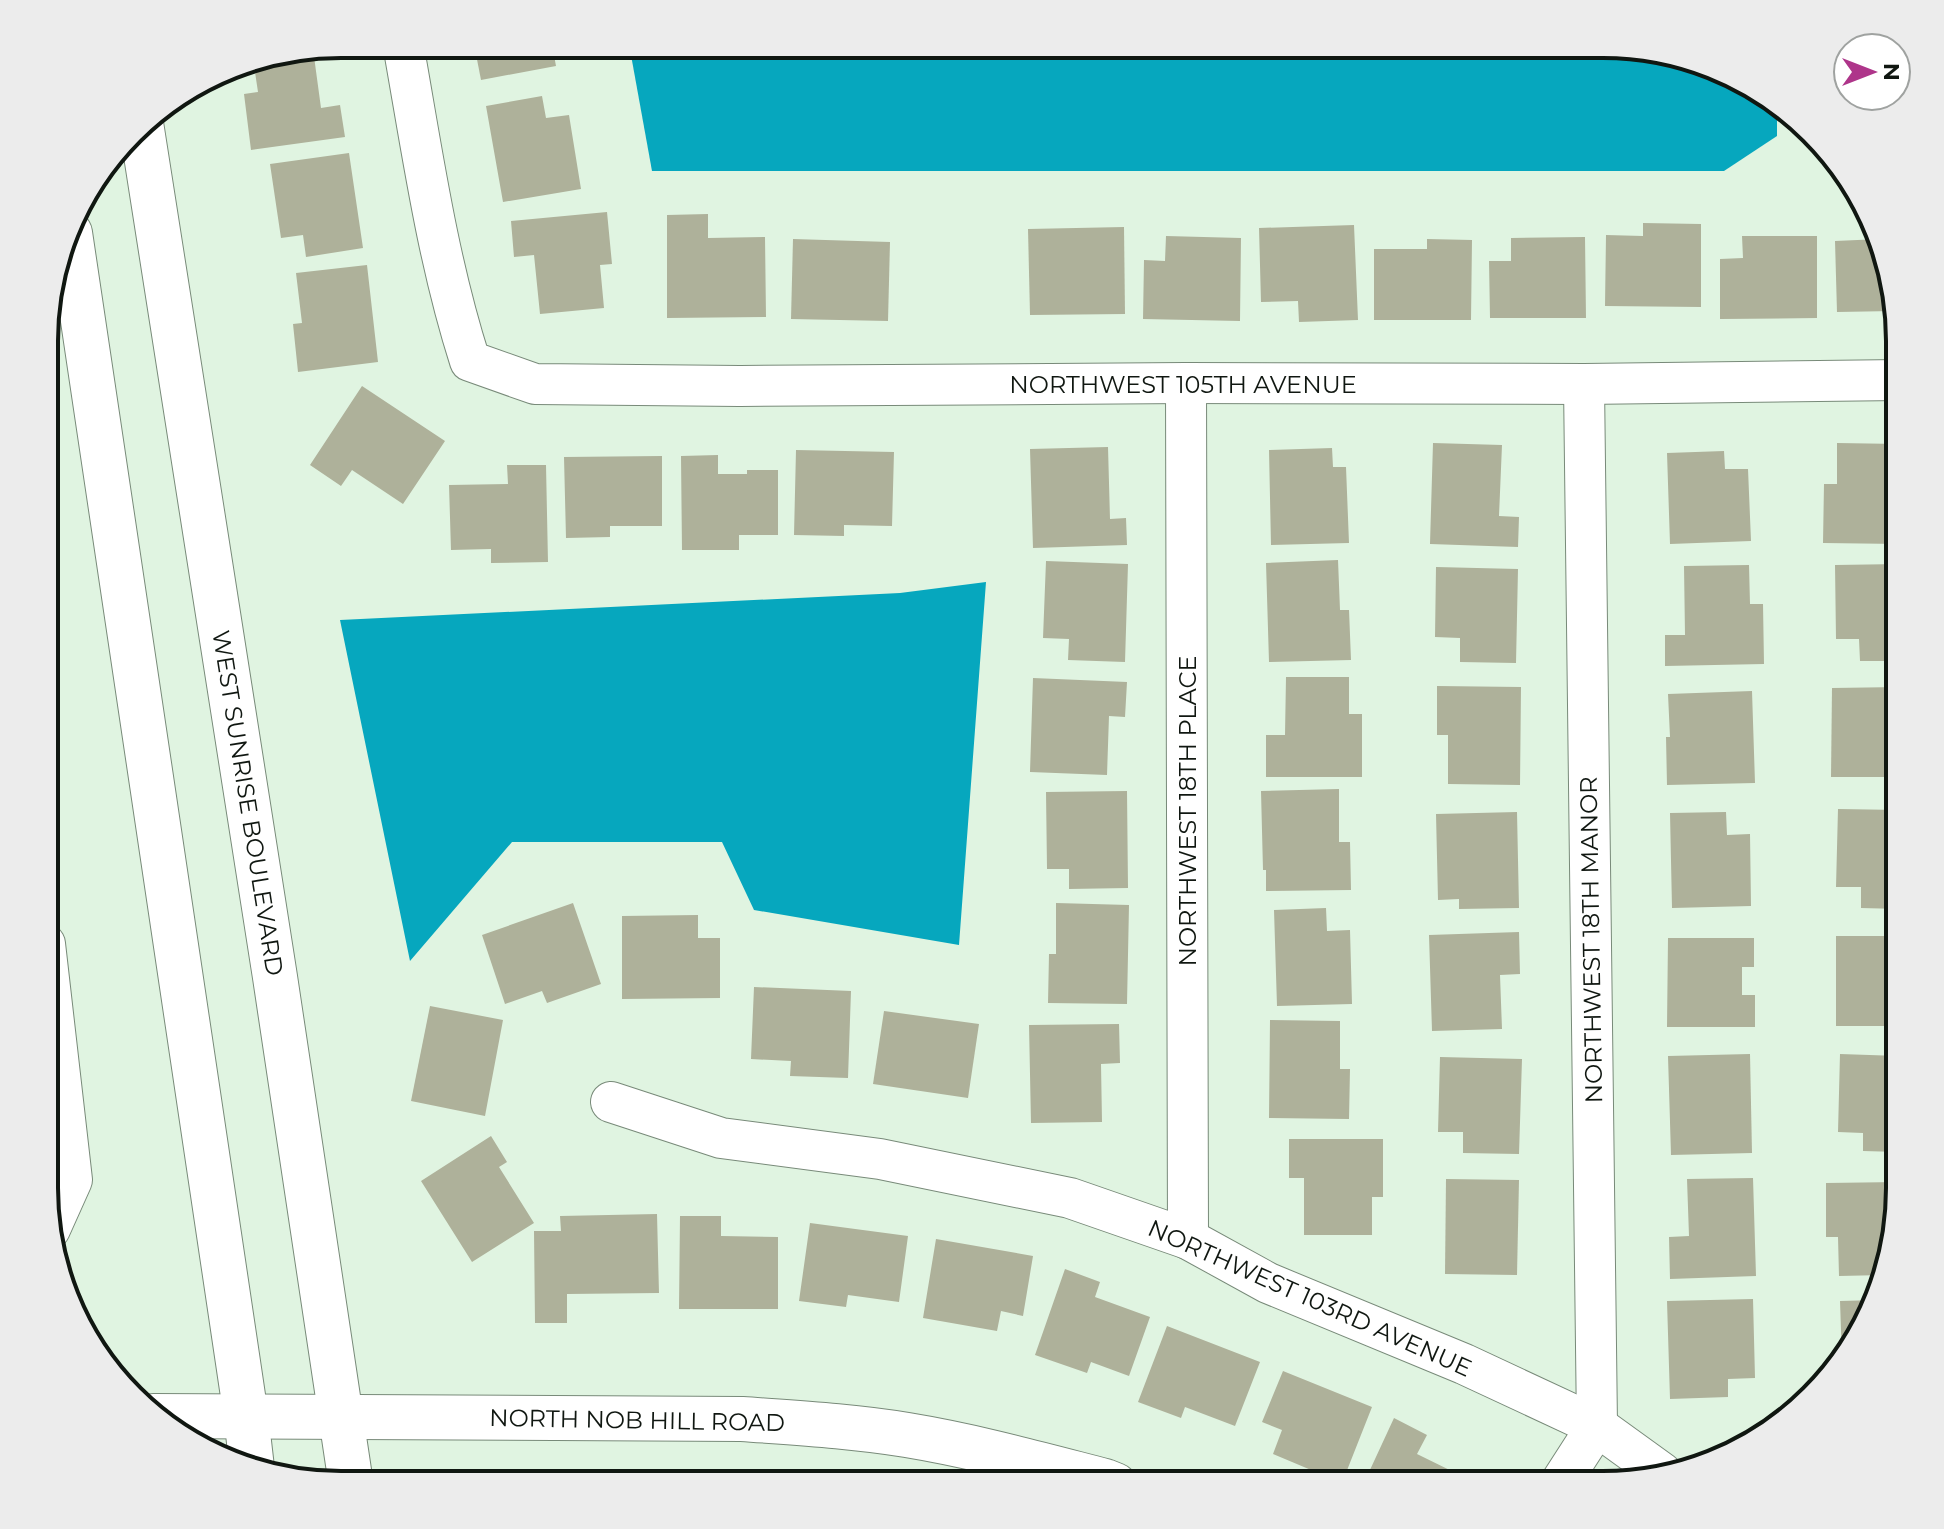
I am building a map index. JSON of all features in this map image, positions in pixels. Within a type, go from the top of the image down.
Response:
[{"type":"main road","name":"WEST SUNRISE BOULEVARD","points":[[143,139],[271,946],[349,1470]]},
{"type":"main road","points":[[73,251],[251,1456]]},
{"type":"main road","name":"NORTH NOB HILL ROAD","points":[[174,1416],[742,1419],[906,1435],[986,1450],[1065,1471]]},
{"type":"street","name":"NORTHWEST 105TH AVENUE","points":[[405,58],[425,171],[457,321],[470,361],[535,384],[1584,384],[1886,380]]},
{"type":"street","name":"NORTHWEST 18TH PLACE","points":[[1186,383],[1188,1239]]},
{"type":"street","name":"NORTHWEST 18TH MANOR","points":[[1584,384],[1597,1426]]},
{"type":"street","points":[[59,1065],[72,1180],[59,1209]]},
{"type":"street","name":"NORTHWEST 103RD AVENUE","points":[[611,1102],[721,1138],[880,1159],[1070,1198],[1188,1239],[1268,1283],[1464,1364],[1597,1426],[1654,1467]]},
{"type":"street","points":[[1568,1471],[1597,1426]]},
{"type":"water","points":[[632,58],[1622,59],[1659,63],[1694,73],[1745,96],[1777,118],[1777,136],[1724,171],[652,171]]},
{"type":"water","points":[[986,582],[959,945],[754,910],[722,842],[512,842],[410,961],[340,620],[900,593]]},
{"type":"building","points":[[477,58],[555,58],[556,66],[481,80]]},
{"type":"building","points":[[314,59],[321,108],[340,105],[345,137],[251,150],[244,94],[258,92],[255,72]]},
{"type":"building","points":[[542,96],[546,118],[569,115],[581,189],[503,202],[486,106]]},
{"type":"building","points":[[349,153],[363,248],[306,257],[303,235],[281,238],[270,164]]},
{"type":"building","points":[[607,212],[612,264],[600,265],[604,308],[540,314],[534,255],[514,257],[511,221]]},
{"type":"building","points":[[708,214],[708,238],[765,237],[766,317],[667,318],[667,215]]},
{"type":"building","points":[[1643,223],[1701,224],[1701,307],[1605,306],[1606,235],[1643,236]]},
{"type":"building","points":[[1354,225],[1358,320],[1299,322],[1298,301],[1261,302],[1259,228]]},
{"type":"building","points":[[1124,227],[1125,314],[1030,315],[1028,229]]},
{"type":"building","points":[[1166,236],[1241,238],[1240,321],[1143,319],[1144,260],[1165,261]]},
{"type":"building","points":[[1742,236],[1817,236],[1817,318],[1720,319],[1720,259],[1743,258]]},
{"type":"building","points":[[1585,237],[1586,318],[1490,318],[1489,261],[1511,261],[1511,238]]},
{"type":"building","points":[[793,239],[890,242],[888,321],[791,319]]},
{"type":"building","points":[[1427,239],[1472,240],[1471,320],[1374,320],[1374,249],[1427,249]]},
{"type":"building","points":[[1867,240],[1881,285],[1884,311],[1837,312],[1835,241]]},
{"type":"building","points":[[367,265],[378,362],[298,372],[293,324],[302,323],[296,273]]},
{"type":"building","points":[[362,386],[445,441],[403,504],[352,470],[341,486],[310,465]]},
{"type":"building","points":[[1433,443],[1502,445],[1499,516],[1519,517],[1518,547],[1430,544]]},
{"type":"building","points":[[1837,443],[1886,444],[1886,544],[1823,543],[1824,484],[1837,484]]},
{"type":"building","points":[[1108,447],[1110,519],[1126,518],[1127,545],[1033,548],[1030,449]]},
{"type":"building","points":[[1332,448],[1333,467],[1346,467],[1349,543],[1271,545],[1269,450]]},
{"type":"building","points":[[796,450],[894,452],[892,526],[844,525],[844,536],[794,535]]},
{"type":"building","points":[[1724,451],[1725,469],[1748,469],[1751,541],[1670,544],[1667,453]]},
{"type":"building","points":[[718,455],[718,474],[778,470],[778,535],[739,535],[739,550],[682,550],[681,456]]},
{"type":"building","points":[[662,456],[662,526],[610,526],[610,537],[566,538],[564,457]]},
{"type":"building","points":[[507,465],[546,465],[548,562],[491,563],[491,549],[451,550],[449,485],[508,484]]},
{"type":"building","points":[[1338,560],[1340,610],[1349,610],[1351,660],[1269,662],[1266,563]]},
{"type":"building","points":[[1046,561],[1128,564],[1125,662],[1068,660],[1069,639],[1043,638]]},
{"type":"building","points":[[1886,564],[1886,661],[1860,661],[1859,639],[1836,639],[1835,565]]},
{"type":"building","points":[[1749,565],[1750,604],[1763,604],[1764,664],[1665,666],[1665,635],[1685,635],[1684,566]]},
{"type":"building","points":[[1436,567],[1518,569],[1516,663],[1460,662],[1460,638],[1435,637]]},
{"type":"building","points":[[1286,677],[1349,677],[1349,714],[1362,714],[1362,777],[1266,777],[1266,735],[1285,735]]},
{"type":"building","points":[[1033,678],[1127,682],[1125,717],[1109,716],[1107,775],[1030,772]]},
{"type":"building","points":[[1437,686],[1521,687],[1520,785],[1448,784],[1448,735],[1437,735]]},
{"type":"building","points":[[1886,687],[1885,777],[1831,777],[1832,688]]},
{"type":"building","points":[[1752,691],[1755,783],[1667,785],[1666,737],[1670,737],[1668,694]]},
{"type":"building","points":[[1339,789],[1339,842],[1350,842],[1351,890],[1266,891],[1261,791]]},
{"type":"building","points":[[1127,791],[1128,888],[1069,889],[1069,869],[1047,869],[1046,792]]},
{"type":"building","points":[[1838,809],[1885,810],[1885,909],[1861,908],[1861,887],[1836,887]]},
{"type":"building","points":[[1517,812],[1519,908],[1459,909],[1459,899],[1438,900],[1436,814]]},
{"type":"building","points":[[1726,812],[1727,835],[1750,834],[1751,906],[1672,908],[1670,813]]},
{"type":"building","points":[[573,903],[601,984],[547,1003],[542,991],[505,1004],[482,935]]},
{"type":"building","points":[[1056,903],[1129,905],[1127,1004],[1048,1003],[1049,954],[1056,954]]},
{"type":"building","points":[[1326,908],[1327,931],[1350,930],[1352,1004],[1277,1006],[1274,910]]},
{"type":"building","points":[[698,915],[698,938],[720,938],[720,998],[622,999],[622,916]]},
{"type":"building","points":[[1519,932],[1520,974],[1500,975],[1502,1029],[1432,1031],[1429,935]]},
{"type":"building","points":[[1836,936],[1885,936],[1885,1026],[1836,1026]]},
{"type":"building","points":[[1668,938],[1754,938],[1754,967],[1742,967],[1742,995],[1755,995],[1755,1027],[1667,1027]]},
{"type":"building","points":[[754,987],[851,991],[848,1078],[790,1076],[791,1061],[751,1059]]},
{"type":"building","points":[[430,1006],[503,1020],[485,1116],[411,1101]]},
{"type":"building","points":[[884,1011],[979,1024],[968,1098],[873,1084]]},
{"type":"building","points":[[1270,1020],[1340,1021],[1340,1069],[1350,1069],[1349,1119],[1269,1118]]},
{"type":"building","points":[[1119,1024],[1120,1063],[1101,1064],[1102,1122],[1031,1123],[1029,1025]]},
{"type":"building","points":[[1750,1054],[1752,1153],[1671,1155],[1668,1056]]},
{"type":"building","points":[[1840,1054],[1885,1056],[1885,1152],[1863,1151],[1863,1133],[1838,1132]]},
{"type":"building","points":[[1440,1057],[1522,1059],[1519,1154],[1463,1153],[1463,1132],[1438,1132]]},
{"type":"building","points":[[491,1136],[507,1162],[499,1167],[534,1223],[472,1262],[421,1181]]},
{"type":"building","points":[[1289,1139],[1383,1139],[1383,1197],[1372,1197],[1372,1235],[1304,1235],[1304,1178],[1289,1178]]},
{"type":"building","points":[[1753,1178],[1756,1276],[1670,1279],[1669,1237],[1689,1236],[1687,1179]]},
{"type":"building","points":[[1446,1179],[1519,1180],[1517,1275],[1445,1274]]},
{"type":"building","points":[[1885,1182],[1884,1225],[1872,1275],[1839,1276],[1838,1237],[1826,1237],[1826,1183]]},
{"type":"building","points":[[657,1214],[659,1293],[567,1294],[567,1323],[535,1323],[534,1231],[561,1231],[560,1216]]},
{"type":"building","points":[[680,1216],[721,1216],[721,1236],[778,1237],[778,1309],[679,1309]]},
{"type":"building","points":[[810,1223],[908,1236],[899,1302],[848,1295],[846,1307],[799,1301]]},
{"type":"building","points":[[936,1239],[1033,1256],[1023,1316],[1001,1311],[997,1331],[923,1318]]},
{"type":"building","points":[[1065,1269],[1100,1282],[1095,1297],[1150,1317],[1129,1376],[1091,1362],[1087,1373],[1035,1355]]},
{"type":"building","points":[[1753,1299],[1755,1378],[1728,1379],[1728,1397],[1670,1399],[1667,1301]]},
{"type":"building","points":[[1863,1300],[1841,1340],[1840,1301]]},
{"type":"building","points":[[1167,1326],[1260,1362],[1235,1426],[1185,1407],[1181,1418],[1138,1402]]},
{"type":"building","points":[[1283,1371],[1372,1407],[1347,1471],[1313,1471],[1273,1454],[1282,1430],[1262,1422]]},
{"type":"building","points":[[1394,1418],[1427,1435],[1417,1454],[1451,1471],[1370,1471]]}]
